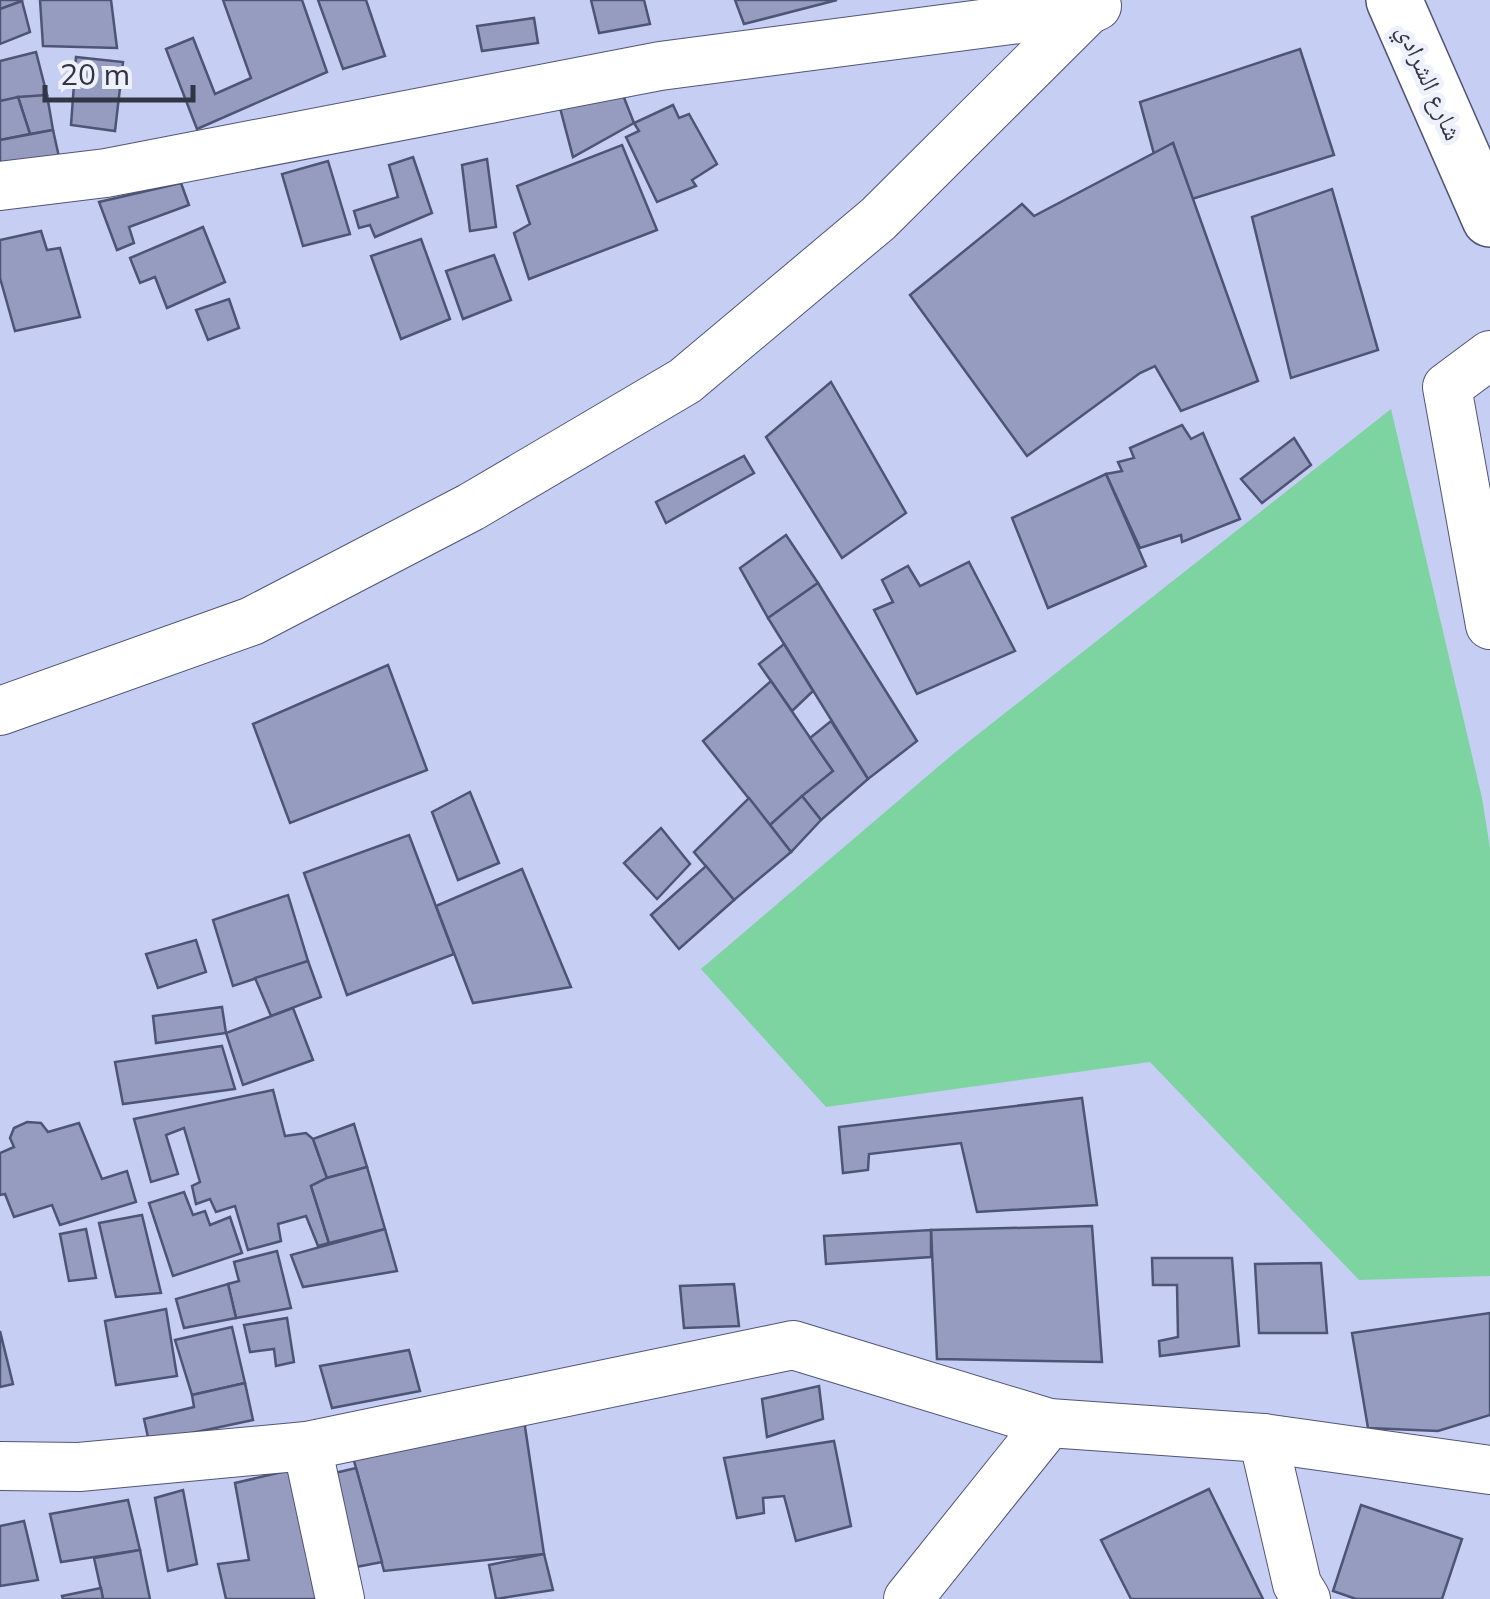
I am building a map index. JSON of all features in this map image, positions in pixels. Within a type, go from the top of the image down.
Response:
[{"type":"street","name":"شارع الشرادي","points":[[1394,0],[1490,219]]},
{"type":"street","points":[[0,186],[106,173],[660,66],[860,42],[1093,3]]},
{"type":"street","points":[[0,711],[252,621],[471,507],[685,381],[878,219],[1093,3]]},
{"type":"street","points":[[1490,355],[1447,387],[1490,625]]},
{"type":"street","points":[[0,1466],[79,1467],[307,1446],[793,1345],[1049,1424],[1263,1438],[1490,1470]]},
{"type":"street","points":[[908,1599],[1049,1424]]},
{"type":"street","points":[[1263,1438],[1297,1584],[1306,1599]]},
{"type":"street","points":[[307,1446],[340,1599]]},
{"type":"green space","points":[[1391,409],[1482,798],[1490,848],[1490,1276],[1359,1280],[1150,1062],[826,1107],[701,969],[953,754]]},
{"type":"building","points":[[0,0],[22,0],[22,1],[0,9]]},
{"type":"building","points":[[40,0],[111,0],[117,48],[43,46]]},
{"type":"building","points":[[223,0],[302,0],[327,72],[197,129],[166,49],[193,38],[215,94],[251,78]]},
{"type":"building","points":[[318,0],[366,0],[385,56],[343,69]]},
{"type":"building","points":[[591,0],[644,0],[650,24],[599,33]]},
{"type":"building","points":[[735,0],[837,0],[744,24]]},
{"type":"building","points":[[22,1],[30,32],[0,44],[0,9]]},
{"type":"building","points":[[534,18],[538,43],[482,51],[477,26]]},
{"type":"building","points":[[1300,49],[1334,155],[1192,199],[1173,143],[1154,154],[1140,102]]},
{"type":"building","points":[[36,52],[47,95],[0,101],[0,61]]},
{"type":"building","points":[[76,57],[123,62],[115,131],[71,125]]},
{"type":"building","points":[[619,85],[634,123],[573,157],[559,104]]},
{"type":"building","points":[[47,95],[53,130],[30,134],[18,97]]},
{"type":"building","points":[[18,97],[30,134],[0,140],[0,101]]},
{"type":"building","points":[[673,105],[679,118],[689,114],[717,164],[692,180],[696,186],[657,202],[626,137],[639,131],[634,123]]},
{"type":"building","points":[[53,130],[59,157],[0,165],[0,140]]},
{"type":"building","points":[[1173,143],[1258,381],[1181,411],[1155,366],[1027,456],[910,295],[1022,204],[1034,216]]},
{"type":"building","points":[[622,145],[657,230],[529,279],[514,233],[530,224],[517,186]]},
{"type":"building","points":[[413,157],[432,213],[375,237],[370,225],[359,228],[354,211],[398,197],[389,165]]},
{"type":"building","points":[[487,159],[496,227],[470,231],[462,165]]},
{"type":"building","points":[[328,161],[350,234],[303,246],[282,174]]},
{"type":"building","points":[[181,183],[189,205],[129,227],[134,243],[117,250],[99,202]]},
{"type":"building","points":[[1332,189],[1378,350],[1291,378],[1252,217]]},
{"type":"building","points":[[203,227],[225,282],[167,308],[155,277],[140,283],[130,258]]},
{"type":"building","points":[[41,231],[47,250],[60,248],[80,317],[15,331],[0,278],[0,240]]},
{"type":"building","points":[[421,239],[450,319],[401,339],[371,256]]},
{"type":"building","points":[[494,255],[511,300],[463,319],[446,271]]},
{"type":"building","points":[[229,299],[239,328],[208,340],[196,310]]},
{"type":"building","points":[[831,382],[906,513],[842,558],[766,437]]},
{"type":"building","points":[[1182,425],[1191,439],[1203,433],[1240,519],[1182,542],[1181,535],[1140,548],[1106,474],[1122,471],[1118,462],[1134,458],[1130,448]]},
{"type":"building","points":[[1294,438],[1311,465],[1262,503],[1241,479]]},
{"type":"building","points":[[744,456],[754,473],[666,523],[656,502]]},
{"type":"building","points":[[1106,474],[1146,566],[1048,608],[1012,518]]},
{"type":"building","points":[[786,535],[818,583],[768,618],[740,568]]},
{"type":"building","points":[[969,562],[1015,651],[917,694],[874,610],[893,602],[882,580],[908,566],[920,586]]},
{"type":"building","points":[[818,583],[917,741],[868,779],[768,618]]},
{"type":"building","points":[[784,644],[813,691],[792,711],[759,664]]},
{"type":"building","points":[[388,665],[427,770],[290,823],[253,724]]},
{"type":"building","points":[[771,681],[833,771],[770,825],[703,741]]},
{"type":"building","points":[[831,721],[868,779],[821,820],[802,796],[833,771],[810,738]]},
{"type":"building","points":[[470,792],[499,863],[458,880],[432,812]]},
{"type":"building","points":[[802,796],[821,820],[791,852],[770,825]]},
{"type":"building","points":[[749,798],[791,852],[734,900],[694,852]]},
{"type":"building","points":[[661,828],[690,864],[657,899],[624,863]]},
{"type":"building","points":[[409,835],[454,954],[347,995],[304,873]]},
{"type":"building","points":[[706,866],[734,900],[679,949],[651,915]]},
{"type":"building","points":[[522,869],[571,987],[473,1003],[436,906]]},
{"type":"building","points":[[288,895],[308,961],[233,986],[213,920]]},
{"type":"building","points":[[196,940],[206,972],[158,988],[146,954]]},
{"type":"building","points":[[308,961],[321,997],[271,1016],[255,978]]},
{"type":"building","points":[[222,1007],[226,1033],[156,1043],[153,1016]]},
{"type":"building","points":[[293,1008],[313,1060],[243,1085],[226,1033]]},
{"type":"building","points":[[222,1046],[235,1089],[123,1104],[115,1062]]},
{"type":"building","points":[[273,1090],[285,1136],[306,1133],[313,1139],[327,1178],[311,1186],[329,1243],[318,1246],[306,1216],[278,1224],[281,1241],[248,1250],[235,1206],[216,1212],[210,1199],[196,1204],[192,1186],[200,1182],[184,1128],[166,1135],[178,1174],[151,1182],[134,1119]]},
{"type":"building","points":[[1082,1098],[1097,1205],[977,1212],[961,1143],[869,1154],[868,1170],[843,1173],[839,1127]]},
{"type":"building","points":[[27,1122],[41,1123],[48,1132],[79,1123],[102,1179],[127,1171],[136,1202],[60,1225],[52,1205],[14,1217],[5,1194],[0,1195],[0,1153],[14,1147],[10,1138],[14,1128]]},
{"type":"building","points":[[354,1124],[367,1167],[327,1178],[313,1139]]},
{"type":"building","points":[[367,1167],[385,1229],[329,1243],[311,1186]]},
{"type":"building","points":[[184,1192],[193,1215],[205,1211],[210,1225],[230,1217],[242,1253],[173,1276],[149,1203]]},
{"type":"building","points":[[142,1215],[161,1293],[116,1297],[99,1223]]},
{"type":"building","points":[[1092,1226],[1102,1362],[937,1359],[931,1230]]},
{"type":"building","points":[[86,1229],[96,1278],[69,1281],[60,1234]]},
{"type":"building","points":[[385,1229],[397,1271],[303,1287],[291,1255]]},
{"type":"building","points":[[931,1230],[931,1257],[826,1264],[824,1236]]},
{"type":"building","points":[[277,1251],[291,1308],[236,1318],[228,1284],[239,1281],[234,1262]]},
{"type":"building","points":[[1152,1258],[1232,1258],[1239,1346],[1160,1356],[1159,1341],[1178,1337],[1177,1285],[1153,1285]]},
{"type":"building","points":[[1321,1263],[1327,1333],[1259,1333],[1255,1264]]},
{"type":"building","points":[[228,1284],[236,1318],[184,1328],[176,1299]]},
{"type":"building","points":[[734,1284],[739,1326],[684,1328],[680,1286]]},
{"type":"building","points":[[166,1309],[177,1376],[116,1385],[105,1321]]},
{"type":"building","points":[[1490,1313],[1490,1415],[1438,1431],[1368,1428],[1352,1333]]},
{"type":"building","points":[[287,1318],[294,1362],[276,1366],[274,1349],[250,1352],[244,1325]]},
{"type":"building","points":[[232,1327],[245,1383],[192,1395],[175,1340]]},
{"type":"building","points":[[0,1331],[13,1384],[0,1387]]},
{"type":"building","points":[[409,1350],[420,1391],[332,1408],[320,1366]]},
{"type":"building","points":[[245,1383],[253,1420],[149,1442],[144,1419],[194,1407],[192,1395]]},
{"type":"building","points":[[819,1386],[823,1419],[767,1437],[762,1399]]},
{"type":"building","points":[[524,1420],[544,1554],[384,1571],[353,1457]]},
{"type":"building","points":[[834,1441],[851,1526],[796,1541],[784,1496],[763,1498],[764,1513],[737,1518],[724,1458]]},
{"type":"building","points":[[356,1468],[382,1562],[356,1567],[335,1473]]},
{"type":"building","points":[[295,1469],[322,1599],[226,1599],[218,1564],[249,1560],[235,1483]]},
{"type":"building","points":[[1209,1489],[1263,1599],[1131,1599],[1101,1540]]},
{"type":"building","points":[[183,1490],[197,1564],[168,1571],[155,1498]]},
{"type":"building","points":[[128,1500],[140,1550],[61,1562],[50,1514]]},
{"type":"building","points":[[1361,1505],[1462,1539],[1442,1599],[1356,1599],[1333,1591]]},
{"type":"building","points":[[24,1521],[38,1580],[0,1586],[0,1526]]},
{"type":"building","points":[[140,1550],[150,1599],[103,1599],[94,1558]]},
{"type":"building","points":[[544,1554],[553,1590],[496,1599],[489,1565]]},
{"type":"building","points":[[101,1588],[103,1599],[62,1596]]}]
